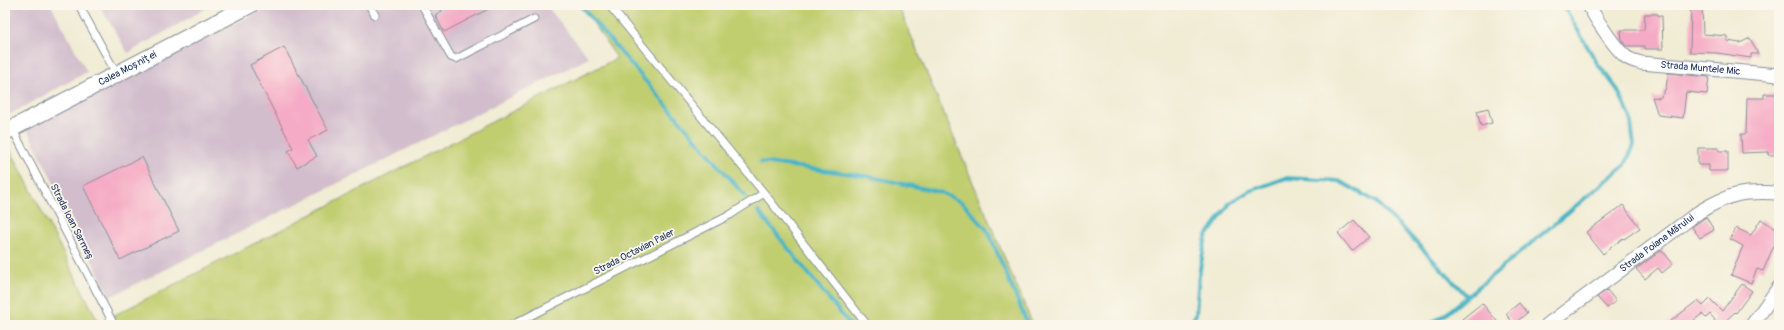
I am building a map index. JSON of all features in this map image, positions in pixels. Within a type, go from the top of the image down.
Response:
[{"type":"street","name":"Calea Moșniței","points":[[9,130],[250,5]]},
{"type":"street","name":"Strada Muntele Mic","points":[[1589,5],[1594,16],[1624,55],[1632,60],[1641,63],[1779,75]]},
{"type":"street","name":"Strada Poiana Mărului","points":[[1547,325],[1699,212],[1718,200],[1733,194],[1751,192],[1779,193]]},
{"type":"street","points":[[1752,325],[1779,287]]},
{"type":"lane","points":[[79,5],[116,74]]},
{"type":"lane","points":[[369,5],[375,15]]},
{"type":"lane","points":[[422,5],[451,57],[456,59],[534,19]]},
{"type":"lane","points":[[610,5],[764,193],[867,325]]},
{"type":"lane","name":"Strada Ioan Sarmeș","points":[[9,130],[114,325]]},
{"type":"lane","name":"Strada Octavian Paler","points":[[512,325],[730,215],[764,193]]},
{"type":"shaded area","points":[[5,5],[51,5],[87,72],[5,117]]},
{"type":"shaded area","points":[[99,5],[212,5],[128,53]]},
{"type":"shaded area","points":[[272,5],[546,5],[589,58],[110,297],[27,129]]},
{"type":"green space","points":[[581,5],[898,5],[1033,325],[5,325],[5,139],[99,323],[617,58]]},
{"type":"building","points":[[438,5],[496,5],[444,32],[435,15],[442,11]]},
{"type":"building","points":[[1691,5],[1702,5],[1703,34],[1727,36],[1727,41],[1740,43],[1750,38],[1758,54],[1751,54],[1751,58],[1717,53],[1690,52]]},
{"type":"building","points":[[1645,14],[1658,14],[1658,16],[1662,16],[1663,49],[1645,49],[1645,46],[1626,46],[1622,41],[1621,30],[1644,30]]},
{"type":"building","points":[[284,47],[328,130],[308,140],[317,156],[297,167],[288,151],[293,148],[250,65]]},
{"type":"building","points":[[1668,73],[1709,77],[1707,94],[1686,92],[1683,118],[1658,115],[1652,97],[1660,98],[1666,88]]},
{"type":"building","points":[[1764,94],[1779,94],[1779,155],[1768,155],[1768,152],[1742,153],[1741,134],[1746,134],[1747,98],[1764,98]]},
{"type":"building","points":[[1488,108],[1492,123],[1481,126],[1477,111]]},
{"type":"building","points":[[1698,148],[1719,148],[1719,151],[1728,151],[1728,171],[1709,171],[1709,165],[1698,165]]},
{"type":"building","points":[[142,157],[179,231],[120,260],[83,186]]},
{"type":"building","points":[[1623,205],[1640,228],[1624,239],[1623,238],[1603,254],[1586,232]]},
{"type":"building","points":[[1706,217],[1714,230],[1700,238],[1692,227]]},
{"type":"building","points":[[1761,219],[1779,231],[1779,240],[1772,250],[1763,271],[1757,269],[1751,283],[1731,275],[1743,246],[1730,239],[1736,228],[1751,235]]},
{"type":"building","points":[[1354,220],[1369,237],[1352,251],[1338,233]]},
{"type":"building","points":[[1662,250],[1673,264],[1662,273],[1658,268],[1645,279],[1636,269]]},
{"type":"building","points":[[1742,284],[1752,291],[1736,313],[1735,312],[1721,325],[1712,325],[1715,320],[1710,314],[1706,318],[1702,314],[1688,325],[1666,325],[1698,300],[1703,306],[1710,299],[1722,311]]},
{"type":"building","points":[[1607,290],[1616,301],[1607,308],[1597,297]]},
{"type":"building","points":[[1482,303],[1500,325],[1467,325],[1462,319]]},
{"type":"building","points":[[1519,303],[1527,313],[1514,324],[1506,314]]},
{"type":"waterway","points":[[580,5],[745,196]]},
{"type":"waterway","points":[[1428,325],[1446,314],[1625,165],[1634,145],[1630,116],[1617,89],[1597,63],[1563,5]]},
{"type":"waterway","points":[[761,162],[867,176],[940,192],[963,203],[988,231],[1028,325]]},
{"type":"waterway","points":[[1190,325],[1196,314],[1199,274],[1206,237],[1230,203],[1250,191],[1286,178],[1339,181],[1375,201],[1467,296]]},
{"type":"waterway","points":[[758,211],[850,325]]}]
